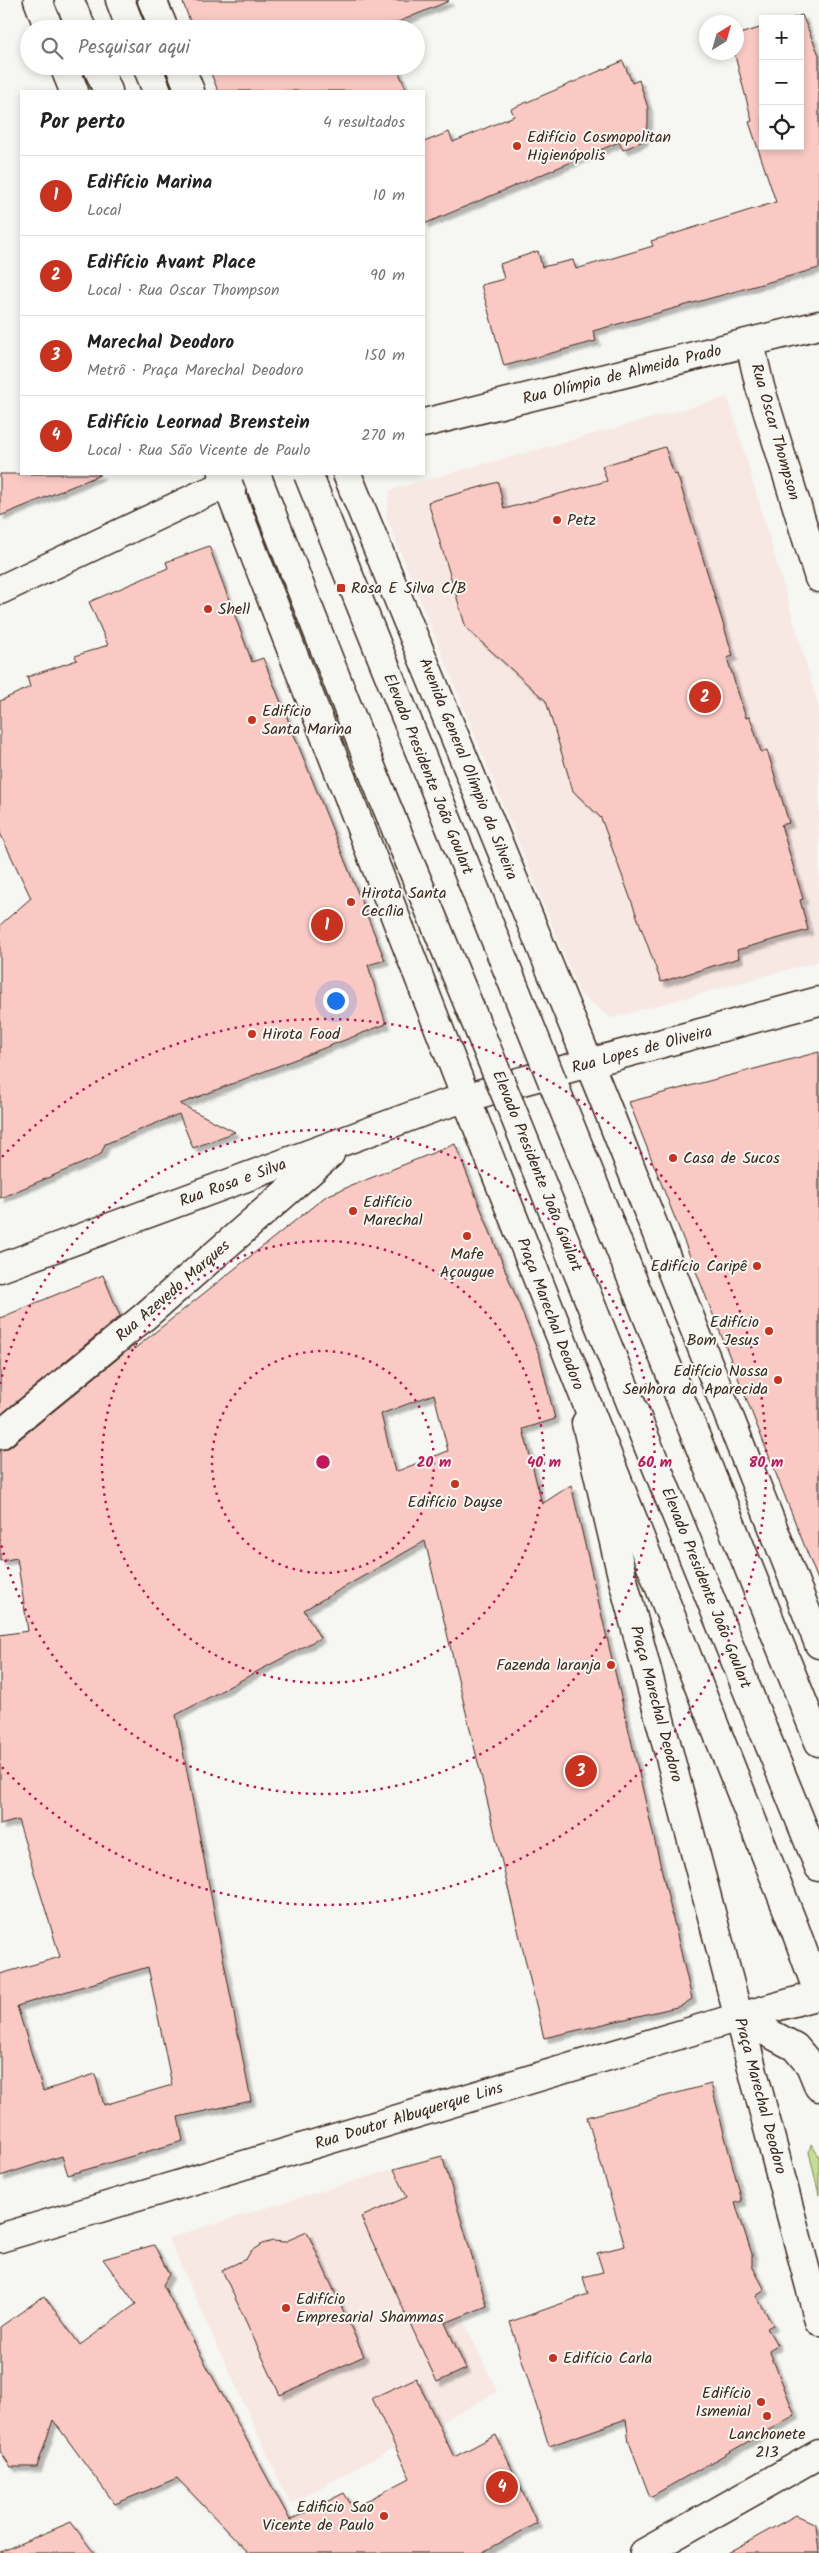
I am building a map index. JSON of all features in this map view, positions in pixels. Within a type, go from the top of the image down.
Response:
[{"type":"main road","points":[[38,0],[46,20]]},
{"type":"main road","points":[[69,0],[78,20]]},
{"type":"main road","points":[[120,0],[128,20]]},
{"type":"main road","points":[[152,0],[160,20]]},
{"type":"main road","points":[[68,75],[74,90]]},
{"type":"main road","points":[[101,75],[108,90]]},
{"type":"main road","points":[[151,75],[157,90]]},
{"type":"main road","points":[[184,75],[190,90]]},
{"type":"main road","name":"Rua Olímpia de Almeida Prado","points":[[425,423],[750,344],[819,325]]},
{"type":"main road","name":"Rua Oscar Thompson","points":[[750,344],[760,387],[819,578]]},
{"type":"main road","points":[[0,590],[225,479],[247,475]]},
{"type":"main road","name":"Elevado Presidente João Goulart","points":[[256,475],[384,800],[510,1105],[819,1867]]},
{"type":"main road","name":"Elevado Presidente João Goulart","points":[[308,475],[819,1742]]},
{"type":"main road","name":"Avenida General Olímpio da Silveira","points":[[347,475],[589,1065]]},
{"type":"main road","points":[[225,479],[466,1098]]},
{"type":"main road","name":"Rua Lopes de Oliveira","points":[[466,1098],[819,1001]]},
{"type":"main road","points":[[589,1065],[819,1644]]},
{"type":"main road","name":"Rua Rosa e Silva","points":[[0,1268],[466,1098]]},
{"type":"main road","name":"Praça Marechal Deodoro","points":[[466,1098],[582,1395],[585,1421],[622,1576],[819,2321]]},
{"type":"main road","name":"Rua Azevedo Marques","points":[[0,1435],[159,1304],[342,1143]]},
{"type":"main road","points":[[582,1395],[796,1929],[819,1995]]},
{"type":"main road","name":"Rua Doutor Albuquerque Lins","points":[[0,2238],[739,2017],[819,1995]]},
{"type":"main road","points":[[739,2017],[795,2047],[810,2065],[819,2087]]},
{"type":"main road","points":[[644,2553],[819,2454]]},
{"type":"shaded area","points":[[728,397],[819,708],[819,961],[611,1018],[580,994],[386,516],[390,490]]},
{"type":"shaded area","points":[[394,2169],[497,2392],[290,2504],[168,2238]]},
{"type":"green space","points":[[811,2144],[819,2156],[819,2195],[809,2152]]},
{"type":"building","points":[[182,0],[449,1],[403,20],[190,20]]},
{"type":"building","points":[[804,20],[819,55],[819,268],[593,331],[596,341],[504,366],[481,285],[504,279],[500,264],[538,251],[542,267],[573,260],[576,269],[653,246],[651,241],[776,202],[749,122],[752,121],[736,60],[744,60],[744,33],[759,28],[759,150],[804,150]]},
{"type":"building","name":"Edifício Cosmopolitan Higienópolis","points":[[623,61],[632,83],[639,80],[648,108],[648,123],[643,141],[623,150],[619,142],[425,224],[425,142],[449,132],[453,142],[514,116],[511,109]]},
{"type":"building","points":[[212,75],[400,75],[407,90],[218,90]]},
{"type":"building","points":[[665,447],[674,475],[677,474],[733,656],[727,658],[746,718],[750,717],[761,752],[767,750],[789,823],[781,825],[803,899],[800,900],[808,930],[737,950],[739,958],[661,982],[601,818],[573,791],[546,701],[466,628],[428,502],[498,482],[504,509],[607,481],[602,466]]},
{"type":"building","points":[[0,474],[100,475],[0,516]]},
{"type":"building","points":[[209,546],[252,662],[263,658],[385,960],[368,965],[386,1024],[180,1104],[235,1132],[193,1148],[179,1114],[105,1144],[101,1154],[90,1160],[0,1198],[0,925],[31,898],[0,833],[0,701],[30,687],[27,677],[77,660],[75,656],[108,645],[89,602],[168,568],[166,562]]},
{"type":"building","points":[[819,1052],[819,1580],[818,1580],[629,1102]]},
{"type":"building","points":[[455,1144],[540,1357],[555,1419],[523,1429],[542,1504],[571,1485],[692,1999],[681,2006],[544,2038],[425,1541],[304,1610],[320,1638],[176,1715],[251,2101],[178,2117],[183,2141],[68,2175],[62,2156],[0,2176],[0,1974],[60,1957],[18,1820],[0,1825],[0,1635],[28,1631],[17,1558],[0,1561],[0,1450],[10,1447],[133,1346],[134,1349],[326,1196]],"holes":[[[434,1394],[448,1451],[395,1472],[381,1414]],[[148,1967],[172,2085],[104,2105],[95,2074],[43,2091],[17,2006]]]},
{"type":"building","points":[[103,1275],[120,1316],[0,1415],[0,1318]]},
{"type":"building","points":[[711,2084],[742,2201],[735,2203],[752,2254],[752,2266],[765,2290],[756,2296],[773,2325],[767,2328],[777,2345],[769,2350],[795,2415],[650,2497],[629,2442],[626,2419],[549,2446],[510,2322],[588,2294],[583,2277],[603,2272],[597,2253],[625,2246],[587,2117]]},
{"type":"building","points":[[442,2156],[487,2306],[445,2323],[466,2369],[437,2382],[361,2217],[407,2197],[394,2169]]},
{"type":"building","name":"Edifício Empresarial Shammas","points":[[307,2232],[364,2356],[280,2395],[222,2270],[246,2259],[251,2251],[262,2244],[273,2241],[284,2242]]},
{"type":"building","points":[[154,2245],[169,2274],[163,2285],[290,2520],[344,2493],[353,2508],[410,2478],[372,2398],[416,2378],[454,2457],[496,2435],[537,2523],[481,2553],[249,2553],[177,2478],[115,2504],[53,2420],[37,2467],[11,2467],[0,2451],[0,2327],[44,2296],[80,2345],[136,2304],[103,2259]]},
{"type":"building","points":[[796,2515],[816,2524],[819,2553],[728,2553]]},
{"type":"building","points":[[71,2522],[94,2553],[0,2553],[0,2552]]},
{"type":"place","name":"Edifício Cosmopolitan Higienópolis","points":[[517,146]]},
{"type":"place","name":"Petz","points":[[557,520]]},
{"type":"place","name":"Rosa E Silva C/B","points":[[341,588]]},
{"type":"place","name":"Shell","points":[[208,609]]},
{"type":"place","name":"Edifício Avant Place","points":[[705,697]]},
{"type":"place","name":"Edifício Santa Marina","points":[[252,720]]},
{"type":"place","name":"Hirota Santa Cecília","points":[[351,902]]},
{"type":"place","name":"Edifício Marina","points":[[327,925]]},
{"type":"place","name":"Hirota Food","points":[[252,1034]]},
{"type":"place","name":"Casa de Sucos","points":[[673,1158]]},
{"type":"place","name":"Edifício Marechal","points":[[353,1211]]},
{"type":"place","name":"Mafe Açougue","points":[[467,1236]]},
{"type":"place","name":"Edifício Caripê","points":[[757,1266]]},
{"type":"place","name":"Edifício Bom Jesus","points":[[769,1331]]},
{"type":"place","name":"Edifício Nossa Senhora da Aparecida","points":[[778,1380]]},
{"type":"place","name":"Edifício Dayse","points":[[455,1484]]},
{"type":"place","name":"Fazenda laranja","points":[[611,1665]]},
{"type":"place","name":"Marechal Deodoro","points":[[581,1771]]},
{"type":"place","name":"Edifício Empresarial Shammas","points":[[286,2308]]},
{"type":"place","name":"Edifício Carla","points":[[553,2358]]},
{"type":"place","name":"Edifício Ismenial","points":[[761,2402]]},
{"type":"place","name":"Lanchonete 213","points":[[767,2416]]},
{"type":"place","name":"Edifício Leornad Brenstein","points":[[502,2487]]},
{"type":"place","name":"Edificio Sao Vicente de Paulo","points":[[384,2516]]}]
